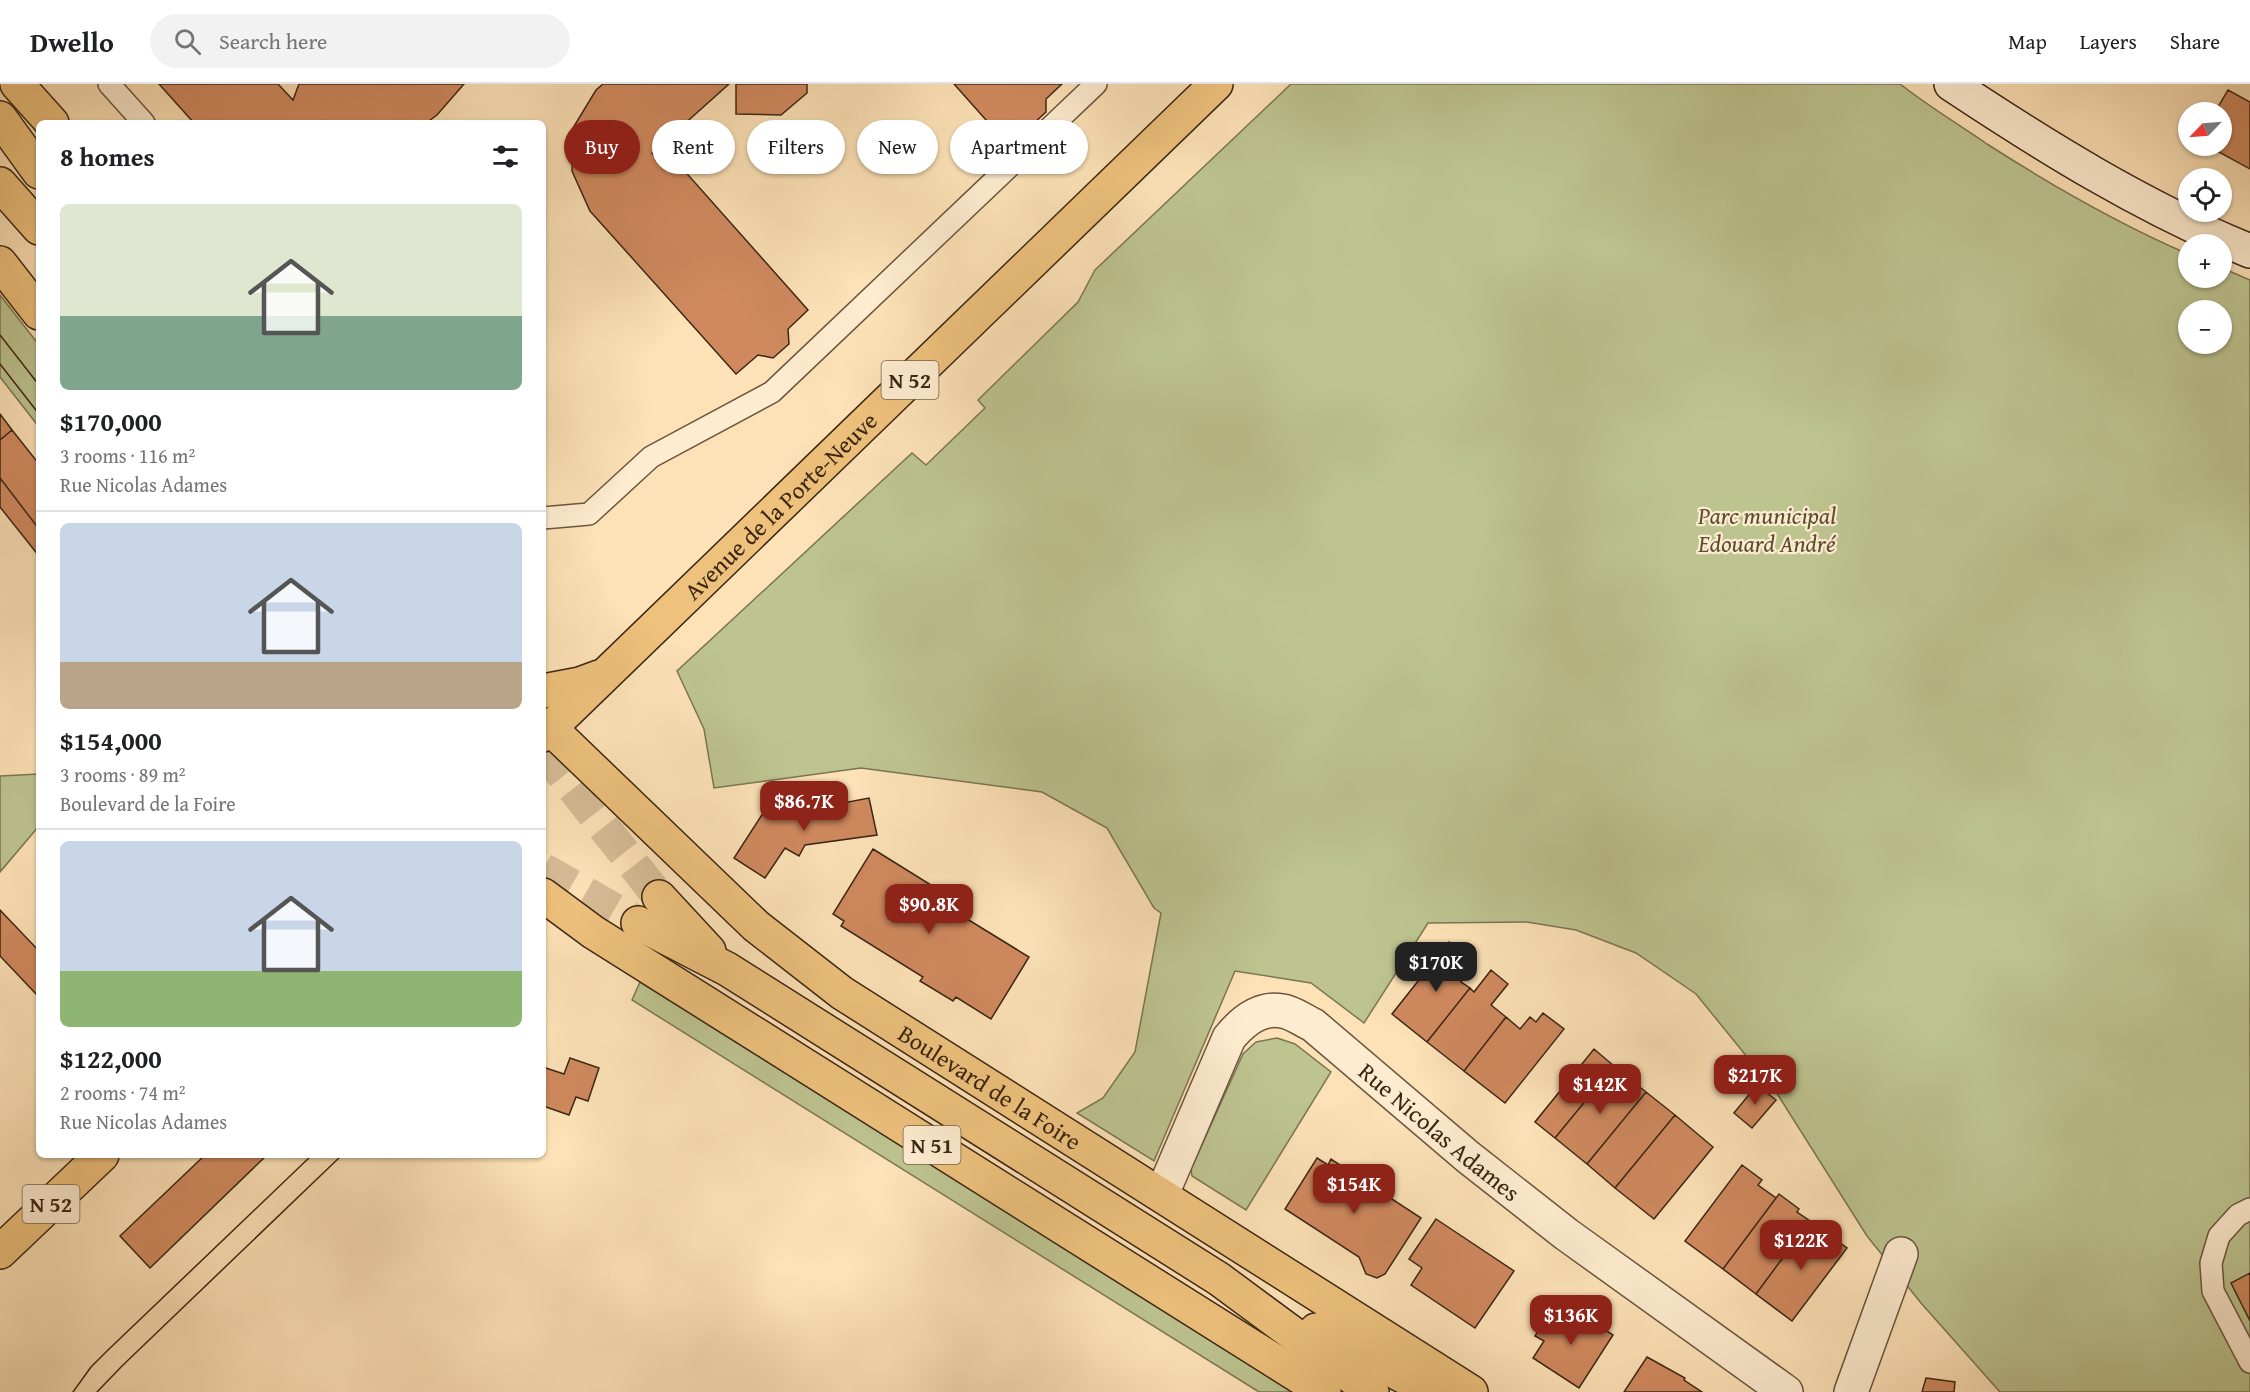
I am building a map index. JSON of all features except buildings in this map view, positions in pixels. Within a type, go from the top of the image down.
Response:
[{"type":"main road","points":[[17,84],[49,120]]},
{"type":"main road","name":"Avenue de la Porte-Neuve","points":[[603,675],[1216,84]]},
{"type":"main road","points":[[0,118],[36,168]]},
{"type":"main road","points":[[0,184],[36,225]]},
{"type":"main road","points":[[0,263],[36,309]]},
{"type":"main road","points":[[546,690],[580,684],[603,675]]},
{"type":"main road","name":"N 52","points":[[547,731],[603,675]]},
{"type":"main road","name":"Boulevard de la Foire","points":[[547,731],[756,926],[833,986],[944,1059],[1162,1194],[1471,1392]]},
{"type":"main road","name":"N 51","points":[[546,897],[603,939],[1324,1392]]},
{"type":"main road","name":"N 51","points":[[659,897],[727,969]]},
{"type":"main road","name":"N 51","points":[[638,923],[727,969]]},
{"type":"main road","name":"Boulevard de la Foire","points":[[727,969],[1219,1279],[1372,1392]]},
{"type":"main road","name":"N 52","points":[[0,1252],[99,1158]]},
{"type":"main road","name":"Boulevard de la Foire","points":[[1219,1279],[1433,1392]]},
{"type":"street","points":[[1950,84],[2039,142],[2136,198],[2200,231],[2250,251]]},
{"type":"street","name":"Rue Nicolas Adames","points":[[1162,1194],[1229,1038],[1242,1022],[1261,1012],[1283,1011],[1313,1025],[1468,1157],[1566,1234],[1786,1392]]},
{"type":"street","points":[[1851,1392],[1901,1254]]},
{"type":"lane","points":[[109,84],[141,120]]},
{"type":"lane","points":[[546,518],[589,514],[651,457],[772,392],[1096,84]]},
{"type":"lane","points":[[2250,1209],[2238,1215],[2219,1236],[2211,1263],[2214,1291],[2250,1362]]},
{"type":"green space","name":"Parc municipal Edouard André","points":[[1291,84],[1900,84],[1987,144],[2036,174],[2111,217],[2178,249],[2178,288],[2232,288],[2232,272],[2250,280],[2250,1392],[2000,1392],[1921,1303],[1867,1236],[1778,1095],[1696,994],[1636,953],[1576,930],[1527,922],[1428,923],[1364,1023],[1311,983],[1235,971],[1154,1161],[1077,1113],[1103,1098],[1135,1052],[1161,913],[1154,908],[1107,828],[1042,792],[861,768],[714,788],[704,729],[677,671],[912,453],[926,465],[985,408],[978,400],[1078,302],[1095,270]]},
{"type":"green space","points":[[0,295],[36,341],[36,423],[0,377]]},
{"type":"green space","points":[[36,774],[36,830],[0,872],[0,776]]},
{"type":"green space","points":[[640,982],[1294,1392],[1259,1392],[632,1000]]},
{"type":"green space","points":[[1277,1038],[1295,1044],[1331,1072],[1246,1210],[1192,1176],[1191,1169],[1243,1054],[1256,1042]]},
{"type":"tunnel","points":[[546,754],[659,897]]},
{"type":"tunnel","points":[[546,871],[638,923]]},
{"type":"tram line","points":[[0,335],[36,381]]},
{"type":"tram line","points":[[0,364],[36,410]]},
{"type":"tram line","points":[[73,1392],[91,1367],[107,1351],[309,1158]]},
{"type":"tram line","points":[[97,1392],[339,1158]]}]
